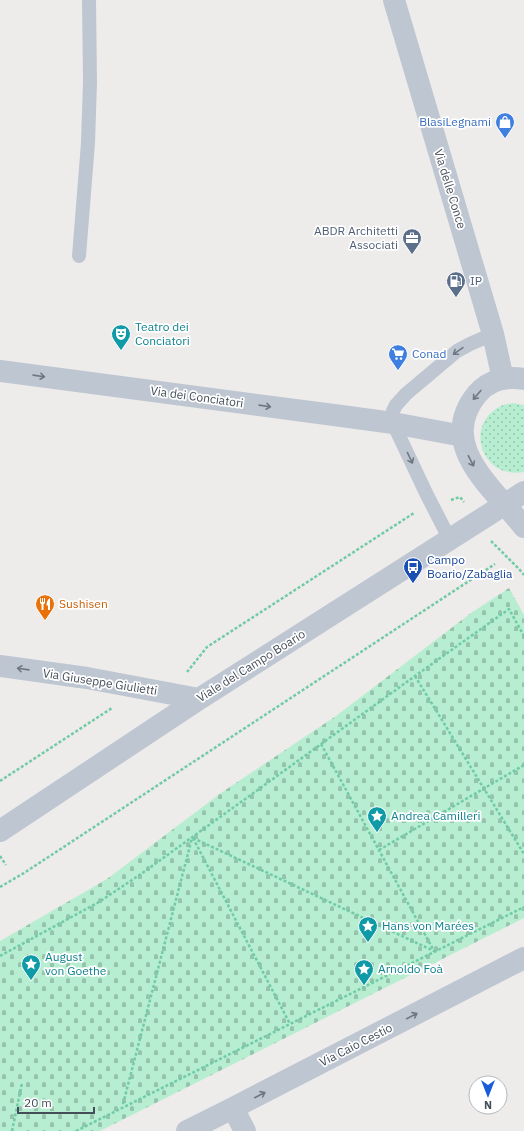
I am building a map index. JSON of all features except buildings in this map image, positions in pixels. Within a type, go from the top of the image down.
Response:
[{"type":"street","name":"Via delle Conce","points":[[394,0],[493,334],[514,379]]},
{"type":"street","name":"Via dei Conciatori","points":[[0,371],[393,423],[463,436]]},
{"type":"street","points":[[514,379],[494,382],[487,385],[479,392],[472,400],[465,415],[463,436],[465,446],[475,468],[487,485],[524,527]]},
{"type":"street","name":"Viale del Campo Boario","points":[[0,831],[199,699],[338,611],[449,538],[524,492]]},
{"type":"street","name":"Via Giuseppe Giulietti","points":[[0,666],[87,678],[199,699]]},
{"type":"street","name":"Via Caio Cestio","points":[[187,1131],[524,958]]},
{"type":"street","points":[[234,1108],[246,1131]]},
{"type":"lane","points":[[79,256],[88,137],[90,82],[89,0]]},
{"type":"lane","points":[[449,538],[393,423],[393,411],[396,405],[406,394],[457,351],[493,334]]},
{"type":"path","points":[[186,673],[207,647],[418,510]]},
{"type":"path","points":[[492,543],[524,575]]},
{"type":"path","points":[[0,887],[31,869],[496,564]]},
{"type":"path","points":[[0,956],[99,902],[192,838],[509,609],[524,636]]},
{"type":"path","points":[[415,676],[524,854]]},
{"type":"path","points":[[0,780],[112,708]]},
{"type":"path","points":[[321,744],[435,951]]},
{"type":"path","points":[[379,850],[524,765]]},
{"type":"path","points":[[192,838],[435,951]]},
{"type":"path","points":[[192,838],[290,1024]]},
{"type":"path","points":[[124,1104],[192,838]]},
{"type":"path","points":[[0,856],[6,865]]},
{"type":"path","points":[[76,1131],[524,907]]},
{"type":"path","points":[[12,1131],[22,1083]]},
{"type":"green space","points":[[513,403],[524,405],[524,472],[509,472],[497,467],[488,459],[482,448],[480,436],[483,425],[490,414],[502,405]]},
{"type":"green space","points":[[509,588],[524,615],[524,918],[100,1131],[0,1131],[0,941],[107,879],[221,793],[336,716],[471,613]]},
{"type":"place","name":"BlasiLegnami","points":[[505,139]]},
{"type":"place","name":"ABDR Architetti Associati","points":[[412,255]]},
{"type":"place","name":"IP","points":[[456,298]]},
{"type":"place","name":"Teatro dei Conciatori","points":[[121,351]]},
{"type":"place","name":"Conad","points":[[398,371]]},
{"type":"place","name":"Campo Boario/Zabaglia","points":[[413,584]]},
{"type":"place","name":"Sushisen","points":[[45,621]]},
{"type":"place","name":"Andrea Camilleri","points":[[377,833]]},
{"type":"place","name":"Hans von Marées","points":[[368,943]]},
{"type":"place","name":"August von Goethe","points":[[31,981]]},
{"type":"place","name":"Arnoldo Foà","points":[[364,986]]}]
